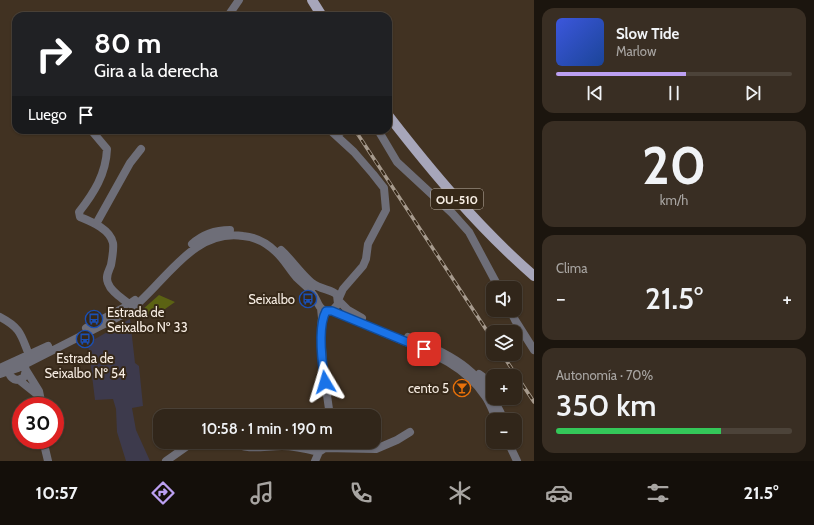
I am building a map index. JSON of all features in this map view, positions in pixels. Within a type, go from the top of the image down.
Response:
[{"type":"main road","points":[[312,0],[320,12]]},
{"type":"main road","name":"OU-510","points":[[392,120],[452,194],[485,229],[534,276]]},
{"type":"street","points":[[231,12],[239,0]]},
{"type":"street","points":[[94,134],[107,149],[107,160],[99,182],[79,212],[80,217],[96,224],[108,234],[113,244],[110,266],[107,275],[108,283],[115,293],[127,305]]},
{"type":"street","points":[[324,310],[337,307],[343,288],[363,266],[366,259],[368,244],[386,210],[384,188],[340,134]]},
{"type":"street","points":[[380,134],[397,162],[452,213],[469,232],[495,281]]},
{"type":"street","points":[[96,224],[130,163],[141,149]]},
{"type":"street","points":[[98,328],[101,323],[118,314],[196,240],[212,232],[224,230],[244,231],[270,241],[287,256],[313,284],[337,295],[339,300],[348,310],[357,316],[438,349],[470,370],[486,384]]},
{"type":"street","points":[[0,377],[13,375],[23,366],[122,315],[136,306],[200,244],[226,235],[247,236],[259,240],[270,247],[312,292],[324,310],[424,349],[461,367],[486,385]]},
{"type":"street","points":[[329,409],[323,368],[321,328],[324,310],[321,293],[343,288]]},
{"type":"street","points":[[0,368],[62,340],[127,305]]},
{"type":"street","points":[[0,317],[20,331],[28,356]]},
{"type":"street","points":[[514,317],[534,350]]},
{"type":"street","points":[[0,374],[24,377],[23,366],[28,356]]},
{"type":"street","points":[[446,360],[474,383],[484,395],[493,413]]},
{"type":"street","points":[[23,366],[39,391],[40,396]]},
{"type":"street","points":[[0,368],[13,375],[40,396]]},
{"type":"street","points":[[381,447],[410,432]]},
{"type":"street","points":[[45,449],[48,461]]},
{"type":"street","points":[[166,461],[183,449]]},
{"type":"street","points":[[315,461],[322,449]]},
{"type":"street","points":[[511,449],[517,461]]},
{"type":"street","points":[[517,449],[522,461]]},
{"type":"shaded area","points":[[130,319],[135,363],[139,366],[143,406],[132,408],[136,430],[150,461],[126,461],[117,432],[116,409],[113,399],[95,400],[88,343]]},
{"type":"green space","points":[[159,295],[175,302],[165,309],[154,309],[147,316],[142,310]]},
{"type":"railway","points":[[358,134],[486,329]]},
{"type":"railway","points":[[507,361],[534,402]]},
{"type":"place","name":"Seixalbo","points":[[308,299]]},
{"type":"place","name":"Estrada de Seixalbo Nº 33","points":[[94,319]]},
{"type":"place","name":"Estrada de Seixalbo Nº 54","points":[[85,339]]},
{"type":"place","name":"cento 5","points":[[462,388]]},
{"type":"route","points":[[325,382],[321,328],[322,318],[326,311],[332,311],[424,349]]}]
